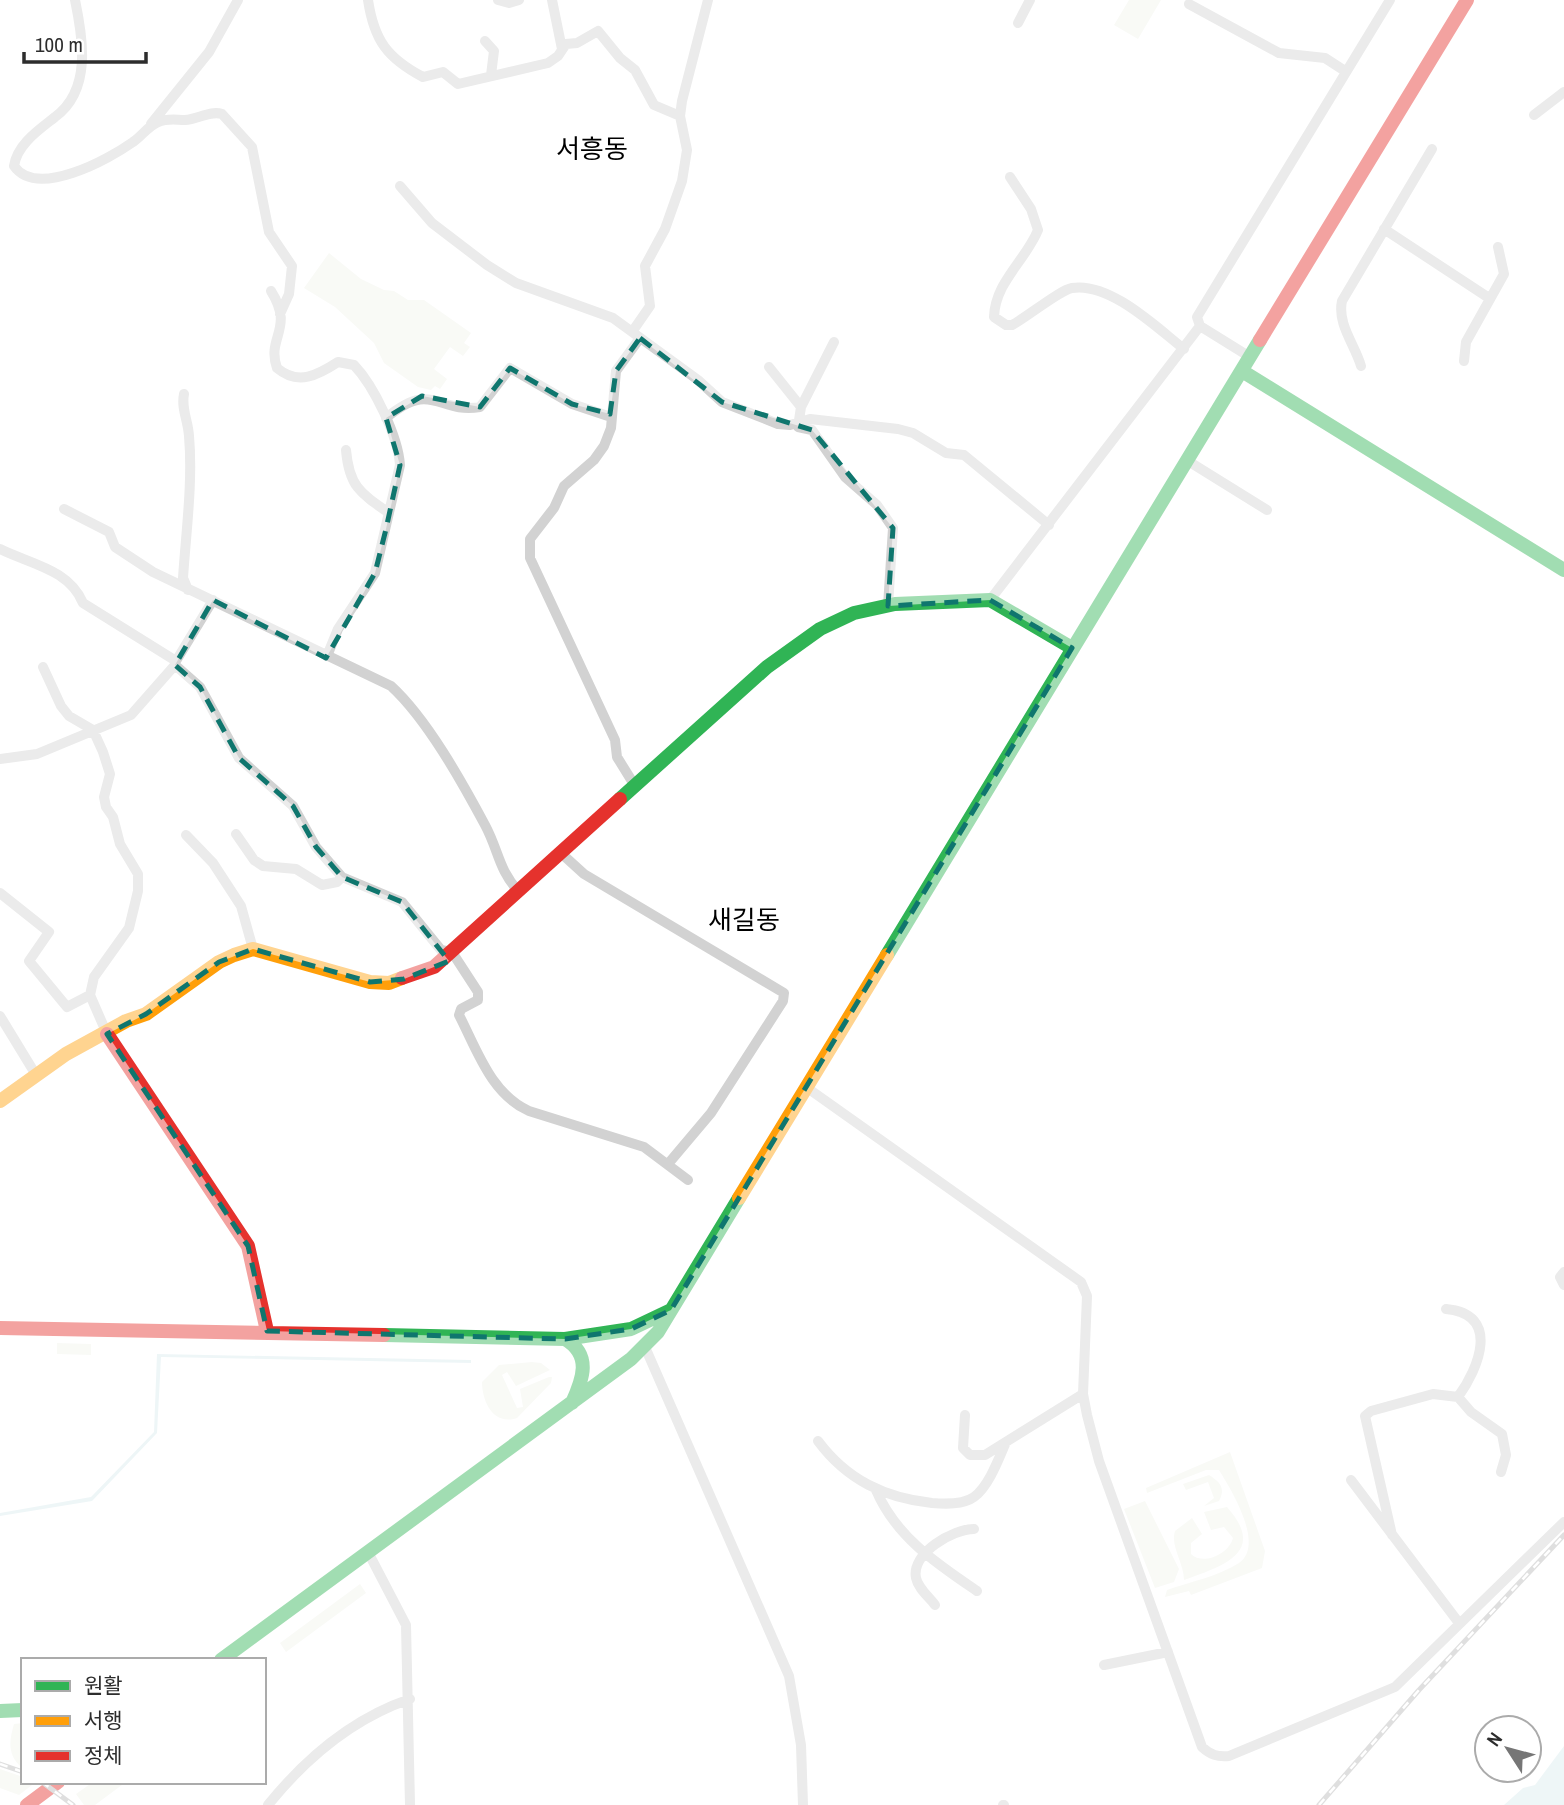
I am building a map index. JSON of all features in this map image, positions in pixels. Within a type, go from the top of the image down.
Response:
[{"type":"street","points":[[75,0],[82,50],[78,82],[62,111],[39,127],[15,158],[14,166],[35,178],[82,170],[135,141],[209,52],[239,0]]},
{"type":"street","points":[[368,0],[369,15],[377,39],[406,68],[423,78],[443,72],[458,84],[491,75],[508,75],[548,63],[558,56],[562,49],[598,31],[620,58],[635,70],[654,105],[680,117]]},
{"type":"street","points":[[498,0],[509,3],[519,0]]},
{"type":"street","points":[[552,0],[562,49]]},
{"type":"street","points":[[635,786],[617,757],[615,740],[530,558],[528,547],[540,523],[554,508],[564,485],[594,460],[604,446],[611,418],[616,371],[650,306],[645,266],[665,229],[682,181],[687,150],[680,117],[708,0]]},
{"type":"street","points":[[1018,23],[1030,0]]},
{"type":"street","points":[[1250,357],[1200,326],[1197,317],[1304,145],[1306,135],[1345,71],[1391,0]]},
{"type":"street","points":[[224,1658],[645,1347],[671,1310],[1466,0]]},
{"type":"street","points":[[1189,4],[1279,53],[1325,58],[1345,71]]},
{"type":"street","points":[[485,41],[494,51],[491,75]]},
{"type":"street","points":[[1534,116],[1564,92]]},
{"type":"street","points":[[148,128],[158,122],[184,120],[216,112],[238,127],[253,147],[269,232],[292,266],[289,294],[280,314]]},
{"type":"street","points":[[1361,366],[1339,312],[1342,301],[1432,149]]},
{"type":"street","points":[[1010,177],[1031,209],[1038,230],[1016,263],[994,305],[994,317],[998,322],[1012,325],[1061,293],[1072,288],[1085,289],[1114,296],[1184,349]]},
{"type":"street","points":[[400,186],[432,223],[487,265],[516,283],[603,313],[698,380],[722,402],[778,424],[790,425],[810,419],[913,433],[946,453],[964,455],[1049,525]]},
{"type":"street","points":[[1384,229],[1489,298]]},
{"type":"street","points":[[1464,361],[1466,342],[1504,274],[1498,247]]},
{"type":"street","points":[[271,291],[282,327],[274,348],[277,368],[302,379],[317,376],[338,362],[354,365],[386,418],[399,452],[400,466],[375,573],[338,629],[327,656]]},
{"type":"street","points":[[990,600],[1200,326]]},
{"type":"street","points":[[834,342],[796,422],[798,427],[811,430],[845,477],[877,505],[893,528],[888,606]]},
{"type":"street","points":[[769,367],[802,407]]},
{"type":"street","points":[[386,418],[401,405],[422,396],[471,409],[480,407],[510,368],[572,404],[611,418]]},
{"type":"street","points":[[1242,371],[1564,570]]},
{"type":"street","points":[[184,394],[181,406],[189,435],[189,463],[183,578],[188,590]]},
{"type":"street","points":[[346,450],[348,475],[354,485],[389,513]]},
{"type":"street","points":[[1188,461],[1268,510]]},
{"type":"street","points":[[64,509],[109,532],[115,547],[188,590],[391,687],[412,705],[487,828],[500,867],[519,892]]},
{"type":"street","points":[[0,549],[33,560],[76,587],[83,603],[175,663],[200,687],[239,758],[293,806],[316,847],[342,877],[402,902],[441,950],[452,952],[478,992],[478,1000],[461,1010],[459,1015],[501,1092],[517,1106],[529,1111],[644,1147],[688,1180]]},
{"type":"street","points":[[0,760],[37,754],[131,715],[175,663],[213,600]]},
{"type":"street","points":[[0,1101],[66,1054],[107,1034],[126,1021],[146,1014],[219,962],[253,949],[353,980],[389,983],[434,967],[803,638],[837,617],[888,606],[990,600],[1072,648]]},
{"type":"street","points":[[43,667],[51,688],[69,716],[93,730],[110,774],[104,797],[106,807],[113,817],[120,844],[138,874],[138,891],[129,928],[94,977],[90,995],[107,1034],[248,1245],[267,1331]]},
{"type":"street","points":[[236,834],[254,860],[263,866],[296,869],[322,885],[337,882],[342,877]]},
{"type":"street","points":[[186,835],[213,863],[241,906],[247,918],[253,949]]},
{"type":"street","points":[[562,854],[584,874],[784,993],[783,1001],[710,1113],[667,1164]]},
{"type":"street","points":[[0,892],[49,932],[29,961],[67,1007],[90,995]]},
{"type":"street","points":[[0,1016],[36,1075]]},
{"type":"street","points":[[806,1087],[1081,1282],[1087,1296],[1083,1394],[1100,1461],[1202,1747],[1217,1757],[1228,1756],[1395,1687],[1564,1522]]},
{"type":"street","points":[[1564,1272],[1560,1277],[1564,1285]]},
{"type":"street","points":[[1446,1309],[1462,1310],[1471,1316],[1479,1332],[1481,1349],[1477,1368],[1458,1397]]},
{"type":"street","points":[[0,1328],[267,1331],[565,1339],[631,1329],[671,1310]]},
{"type":"street","points":[[565,1339],[575,1343],[584,1360],[583,1379],[572,1403]]},
{"type":"street","points":[[645,1347],[789,1676],[802,1745],[803,1805]]},
{"type":"street","points":[[965,1415],[963,1448],[971,1455],[985,1455],[1083,1394]]},
{"type":"street","points":[[1392,1535],[1365,1416],[1371,1411],[1433,1394],[1458,1397],[1471,1412],[1502,1434],[1506,1455],[1501,1472]]},
{"type":"street","points":[[818,1441],[840,1466],[876,1490],[911,1501],[965,1502],[978,1494],[1006,1442]]},
{"type":"street","points":[[1352,1480],[1459,1623]]},
{"type":"street","points":[[876,1490],[903,1531],[924,1554],[978,1591]]},
{"type":"street","points":[[936,1605],[917,1583],[915,1574],[924,1554],[961,1530],[974,1529]]},
{"type":"street","points":[[368,1552],[406,1625],[410,1699],[410,1805]]},
{"type":"street","points":[[1104,1665],[1168,1652]]},
{"type":"street","points":[[268,1805],[310,1756],[326,1744],[382,1709],[410,1699]]},
{"type":"street","points":[[0,1711],[21,1710]]},
{"type":"street","points":[[27,1805],[55,1784]]},
{"type":"highlighted area","points":[[640,338],[722,402],[812,430],[893,528],[888,606],[990,600],[1072,648],[671,1310],[631,1329],[565,1339],[267,1331],[248,1246],[107,1034],[146,1014],[219,962],[253,949],[370,982],[404,979],[449,961],[402,902],[342,877],[316,847],[293,806],[239,758],[200,687],[175,665],[213,600],[326,658],[375,573],[386,529],[400,465],[386,418],[422,396],[480,407],[510,368],[572,404],[610,414],[616,371]]},
{"type":"shaded area","points":[[1129,0],[1161,0],[1138,39],[1114,25]]},
{"type":"shaded area","points":[[329,253],[361,279],[384,290],[394,291],[408,300],[424,300],[471,333],[464,343],[470,347],[463,356],[450,347],[434,369],[447,379],[440,389],[435,386],[431,390],[418,387],[384,363],[374,343],[335,307],[304,288]]},
{"type":"shaded area","points":[[57,1343],[91,1344],[91,1355],[57,1354]]},
{"type":"shaded area","points":[[157,1354],[471,1360],[471,1363],[161,1357],[157,1433],[92,1501],[0,1516],[0,1513],[91,1497],[154,1432]]},
{"type":"shaded area","points":[[541,1363],[550,1370],[516,1386],[507,1372],[502,1375],[517,1408],[523,1407],[520,1389],[549,1377],[552,1377],[551,1383],[517,1418],[509,1420],[495,1415],[484,1397],[482,1382],[499,1365]]},
{"type":"shaded area","points":[[1230,1452],[1265,1551],[1262,1568],[1191,1595],[1189,1591],[1165,1597],[1167,1590],[1213,1575],[1239,1563],[1246,1555],[1248,1531],[1238,1504],[1219,1470],[1206,1470],[1147,1493],[1146,1488]]},
{"type":"shaded area","points":[[1209,1475],[1219,1483],[1222,1492],[1219,1501],[1204,1506],[1214,1498],[1208,1482],[1186,1490],[1183,1484]]},
{"type":"shaded area","points":[[1145,1501],[1179,1569],[1174,1582],[1155,1588],[1124,1509]]},
{"type":"shaded area","points":[[1227,1507],[1243,1536],[1241,1547],[1235,1556],[1225,1563],[1184,1580],[1174,1543],[1175,1531],[1192,1518],[1202,1534],[1191,1543],[1191,1554],[1202,1559],[1215,1556],[1231,1544],[1233,1538],[1224,1527],[1211,1530],[1204,1512]]},
{"type":"shaded area","points":[[360,1584],[366,1593],[286,1652],[280,1643]]},
{"type":"shaded area","points":[[21,1723],[21,1766],[14,1758],[10,1742],[14,1724]]},
{"type":"shaded area","points":[[1564,1746],[1564,1805],[1504,1805],[1523,1788],[1543,1784],[1543,1774]]},
{"type":"shaded area","points":[[0,1769],[21,1776],[21,1784],[33,1784],[19,1795],[0,1788]]},
{"type":"shaded area","points":[[90,1784],[123,1784],[95,1805],[84,1805],[76,1794]]},
{"type":"railway","points":[[1319,1805],[1419,1690],[1564,1535]]},
{"type":"railway","points":[[0,1764],[21,1771]]},
{"type":"railway","points":[[45,1784],[73,1805]]},
{"type":"traffic: fast","points":[[887,955],[1260,340]]},
{"type":"traffic: fast","points":[[1242,371],[1564,570]]},
{"type":"traffic: fast","points":[[620,799],[767,667],[820,629],[854,613],[895,604],[990,600],[1072,648]]},
{"type":"traffic: fast","points":[[224,1658],[631,1359],[658,1332],[739,1198]]},
{"type":"traffic: fast","points":[[384,1335],[565,1339],[631,1329],[671,1310]]},
{"type":"traffic: fast","points":[[565,1339],[579,1352],[583,1368],[572,1403]]},
{"type":"traffic: fast","points":[[0,1711],[21,1710]]},
{"type":"traffic: slow","points":[[0,1101],[66,1054],[126,1021],[146,1014],[219,962],[253,949],[370,982],[389,983],[402,978]]},
{"type":"traffic: slow","points":[[739,1198],[887,955]]},
{"type":"traffic: jam","points":[[1260,340],[1467,0]]},
{"type":"traffic: jam","points":[[402,978],[434,967],[620,799]]},
{"type":"traffic: jam","points":[[107,1034],[248,1246],[267,1331]]},
{"type":"traffic: jam","points":[[0,1328],[384,1335]]},
{"type":"traffic: jam","points":[[27,1805],[55,1784]]},
{"type":"district","name":"서흥동","points":[[592,148]]},
{"type":"district","name":"새길동","points":[[744,919]]}]
